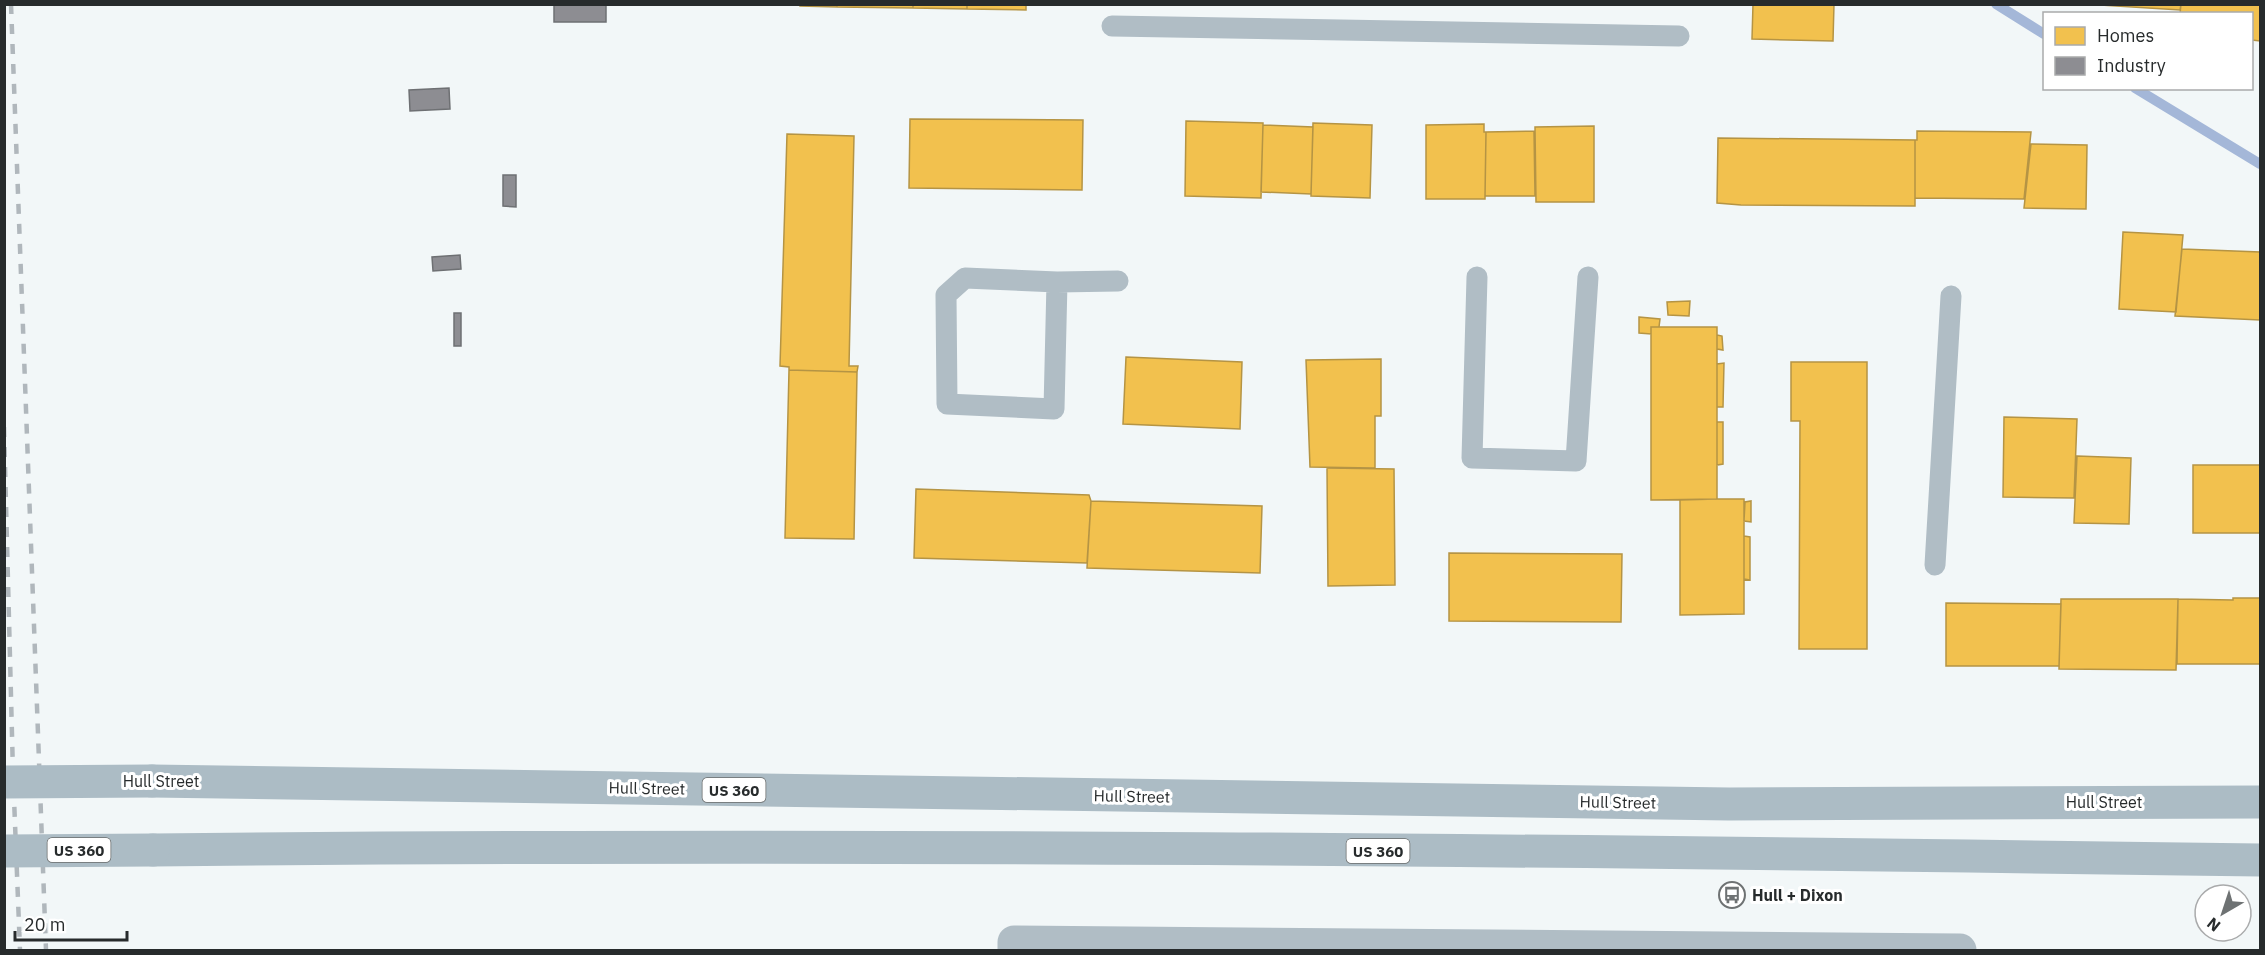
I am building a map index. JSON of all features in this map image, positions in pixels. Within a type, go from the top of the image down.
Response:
[{"type":"main road","name":"Hull Street","points":[[4,782],[152,781],[1729,804],[2260,802]]},
{"type":"main road","name":"US 360","points":[[4,851],[507,846],[1703,852],[2260,860]]},
{"type":"street","points":[[1014,946],[1960,951]]},
{"type":"lane","points":[[1112,26],[1679,36]]},
{"type":"lane","points":[[1477,277],[1472,458],[1576,461],[1588,278]]},
{"type":"lane","points":[[1057,282],[1054,409],[947,404],[946,295],[965,278],[1057,282],[1118,281]]},
{"type":"lane","points":[[1935,565],[1951,296]]},
{"type":"building: Homes","points":[[800,4],[837,4],[837,7],[800,6]]},
{"type":"building: Homes","points":[[837,4],[913,4],[913,8],[837,7]]},
{"type":"building: Homes","points":[[913,4],[967,4],[967,9],[913,8]]},
{"type":"building: Homes","points":[[967,4],[1026,4],[1026,10],[967,9]]},
{"type":"building: Homes","points":[[1753,4],[1834,4],[1833,41],[1752,39]]},
{"type":"building: Homes","points":[[2084,4],[2181,4],[2180,10]]},
{"type":"building: Homes","points":[[2181,4],[2260,4],[2260,41],[2253,40],[2253,12],[2180,12]]},
{"type":"building: Homes","points":[[910,119],[1083,120],[1082,190],[909,188]]},
{"type":"building: Homes","points":[[1186,121],[1263,123],[1261,198],[1185,196]]},
{"type":"building: Homes","points":[[1313,123],[1372,125],[1370,198],[1311,196]]},
{"type":"building: Homes","points":[[1484,124],[1484,132],[1486,132],[1485,199],[1426,199],[1426,125]]},
{"type":"building: Homes","points":[[1263,125],[1313,127],[1311,194],[1261,192]]},
{"type":"building: Homes","points":[[1594,126],[1594,202],[1536,202],[1535,127]]},
{"type":"building: Homes","points":[[1534,131],[1535,196],[1485,196],[1486,132]]},
{"type":"building: Homes","points":[[1917,131],[2031,132],[2024,199],[1915,198]]},
{"type":"building: Homes","points":[[787,134],[854,136],[849,366],[858,366],[857,372],[789,370],[789,367],[780,366]]},
{"type":"building: Homes","points":[[1718,138],[1915,140],[1915,206],[1717,203]]},
{"type":"building: Homes","points":[[2031,144],[2087,145],[2086,209],[2024,208]]},
{"type":"building: Homes","points":[[2123,232],[2183,235],[2176,312],[2119,309]]},
{"type":"building: Homes","points":[[2182,249],[2260,252],[2260,320],[2175,316]]},
{"type":"building: Homes","points":[[1690,301],[1689,316],[1668,315],[1667,302]]},
{"type":"building: Homes","points":[[1639,317],[1660,319],[1659,327],[1651,327],[1651,334],[1639,333]]},
{"type":"building: Homes","points":[[1651,327],[1717,327],[1717,499],[1651,500]]},
{"type":"building: Homes","points":[[1717,335],[1722,336],[1723,350],[1717,349]]},
{"type":"building: Homes","points":[[1126,357],[1242,362],[1240,429],[1123,424]]},
{"type":"building: Homes","points":[[1381,359],[1381,416],[1375,416],[1375,468],[1310,467],[1306,360]]},
{"type":"building: Homes","points":[[1791,362],[1867,362],[1867,649],[1799,649],[1800,421],[1791,421]]},
{"type":"building: Homes","points":[[1724,363],[1723,407],[1717,407],[1717,364]]},
{"type":"building: Homes","points":[[789,370],[857,372],[854,539],[785,538]]},
{"type":"building: Homes","points":[[2004,417],[2077,419],[2074,498],[2003,497]]},
{"type":"building: Homes","points":[[1717,422],[1723,422],[1723,464],[1717,465]]},
{"type":"building: Homes","points":[[2077,456],[2131,458],[2129,524],[2074,523]]},
{"type":"building: Homes","points":[[2193,465],[2260,465],[2260,533],[2193,533]]},
{"type":"building: Homes","points":[[1327,468],[1394,469],[1395,585],[1328,586]]},
{"type":"building: Homes","points":[[916,489],[1089,495],[1091,501],[1087,563],[914,558]]},
{"type":"building: Homes","points":[[1744,499],[1744,614],[1680,615],[1680,500]]},
{"type":"building: Homes","points":[[1091,501],[1262,506],[1260,573],[1087,568]]},
{"type":"building: Homes","points":[[1751,501],[1751,522],[1744,521],[1745,502]]},
{"type":"building: Homes","points":[[1744,536],[1750,537],[1750,580],[1744,579]]},
{"type":"building: Homes","points":[[1449,553],[1622,554],[1621,622],[1449,621]]},
{"type":"building: Homes","points":[[2233,598],[2260,598],[2260,664],[2177,664],[2178,599],[2233,600]]},
{"type":"building: Homes","points":[[2061,599],[2178,599],[2176,670],[2059,669]]},
{"type":"building: Homes","points":[[1946,603],[2061,604],[2059,666],[1946,666]]},
{"type":"building: Industry","points":[[554,4],[606,4],[606,22],[554,22]]},
{"type":"building: Industry","points":[[449,88],[450,109],[410,111],[409,90]]},
{"type":"building: Industry","points":[[503,175],[516,175],[516,207],[503,206]]},
{"type":"building: Industry","points":[[460,255],[461,269],[433,271],[432,257]]},
{"type":"building: Industry","points":[[454,313],[461,313],[461,346],[454,346]]},
{"type":"waterway","points":[[1996,4],[2043,33]]},
{"type":"waterway","points":[[2138,90],[2260,164]]},
{"type":"railway","points":[[11,4],[46,950]]},
{"type":"railway","points":[[4,427],[20,950]]},
{"type":"place","name":"Hull + Dixon","points":[[1732,895]]}]
